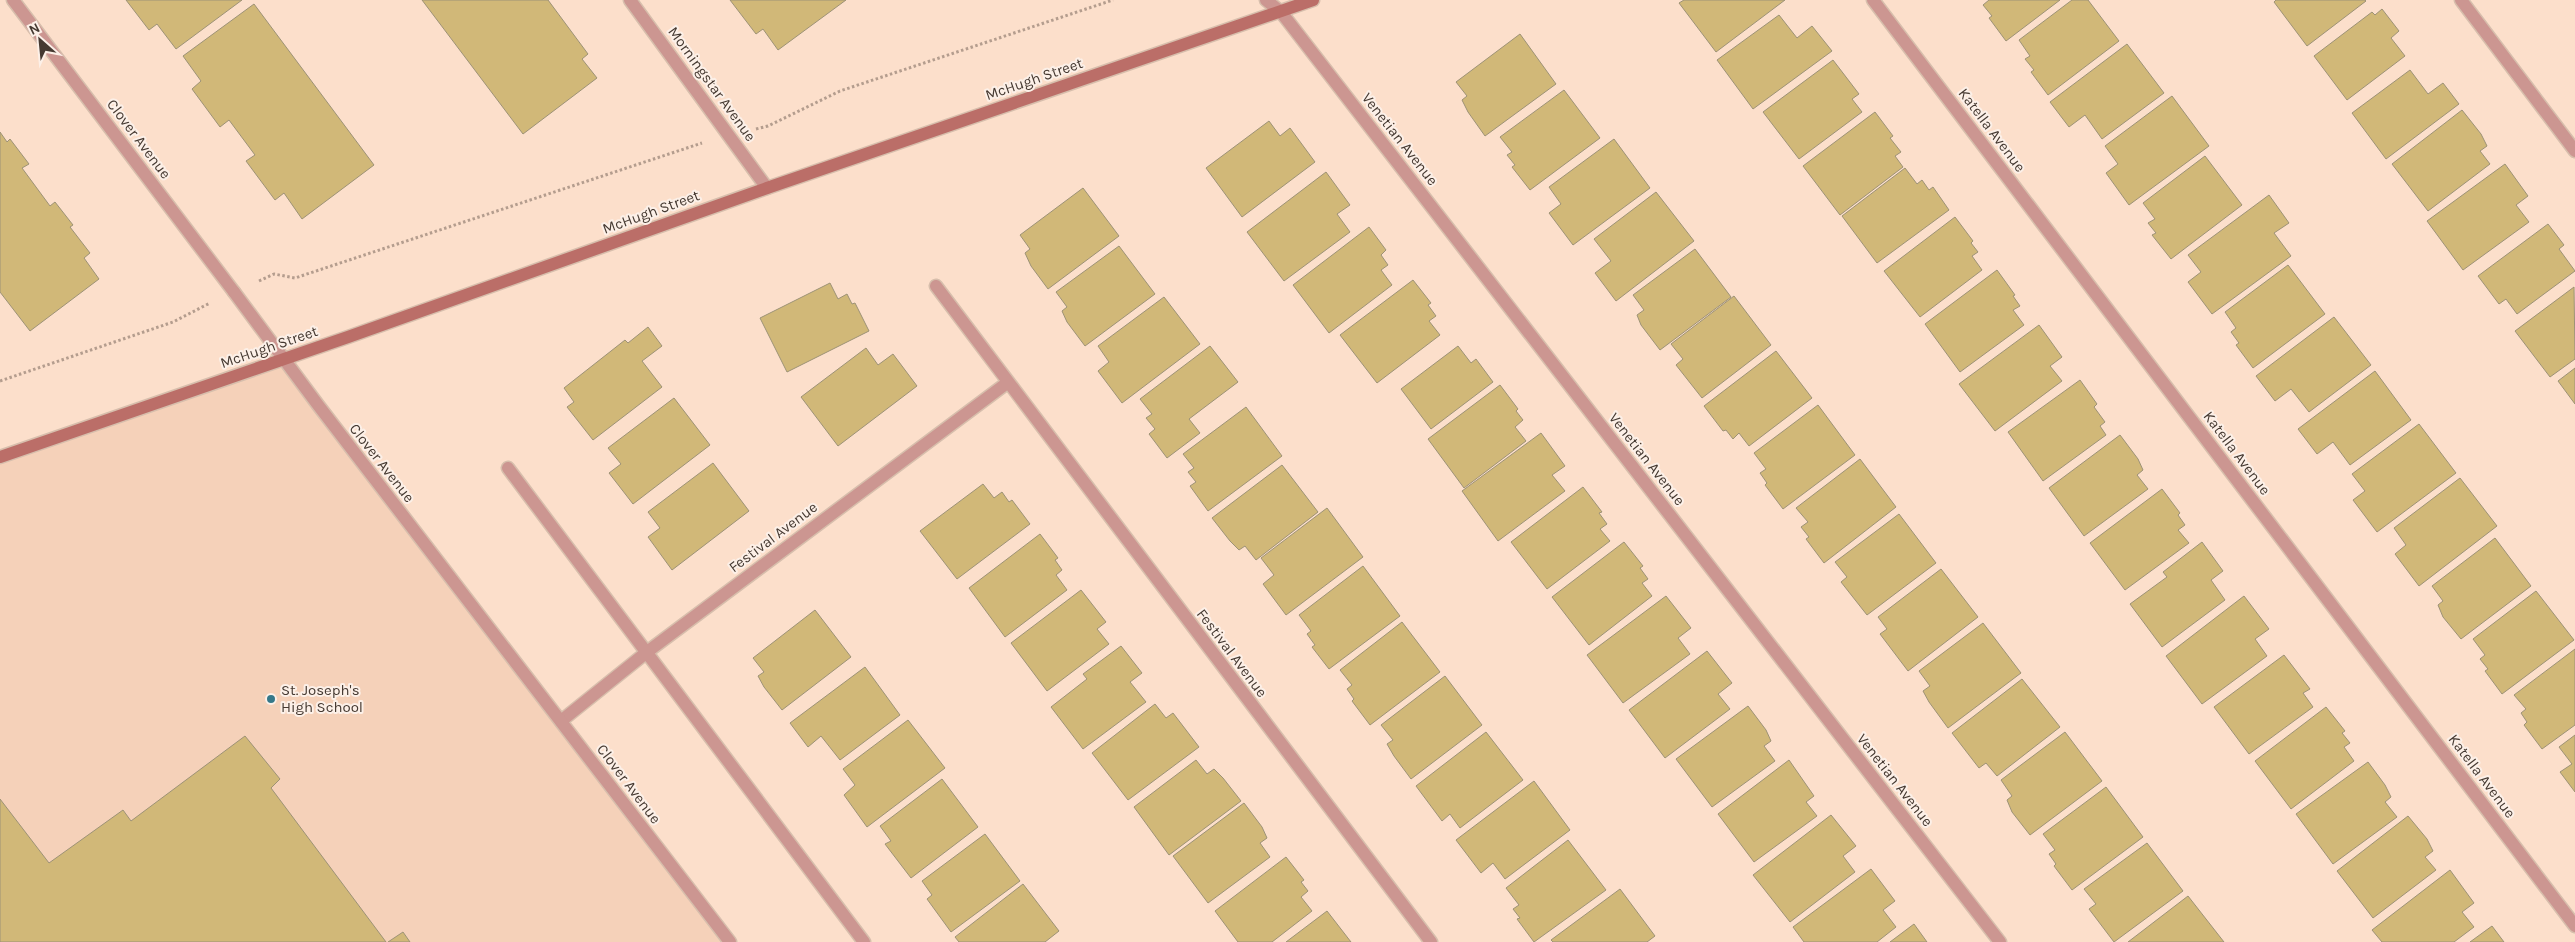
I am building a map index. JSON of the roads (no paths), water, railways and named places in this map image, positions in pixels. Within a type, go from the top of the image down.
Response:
[{"type":"main road","name":"McHugh Street","points":[[0,457],[283,360],[767,188],[1313,0]]},
{"type":"street","name":"Clover Avenue","points":[[13,0],[234,292],[283,360],[730,942]]},
{"type":"street","name":"Morningstar Avenue","points":[[630,0],[767,188]]},
{"type":"street","name":"Venetian Avenue","points":[[1266,0],[1281,12],[2000,942]]},
{"type":"street","name":"Katella Avenue","points":[[1873,0],[2575,926]]},
{"type":"street","points":[[2461,0],[2575,150]]},
{"type":"street","name":"Festival Avenue","points":[[936,286],[1007,383],[1431,942]]},
{"type":"street","name":"Festival Avenue","points":[[561,721],[647,652],[1007,383]]},
{"type":"street","points":[[508,468],[864,942]]},
{"type":"place","name":"St. Joseph's High School","points":[[271,699]]}]
